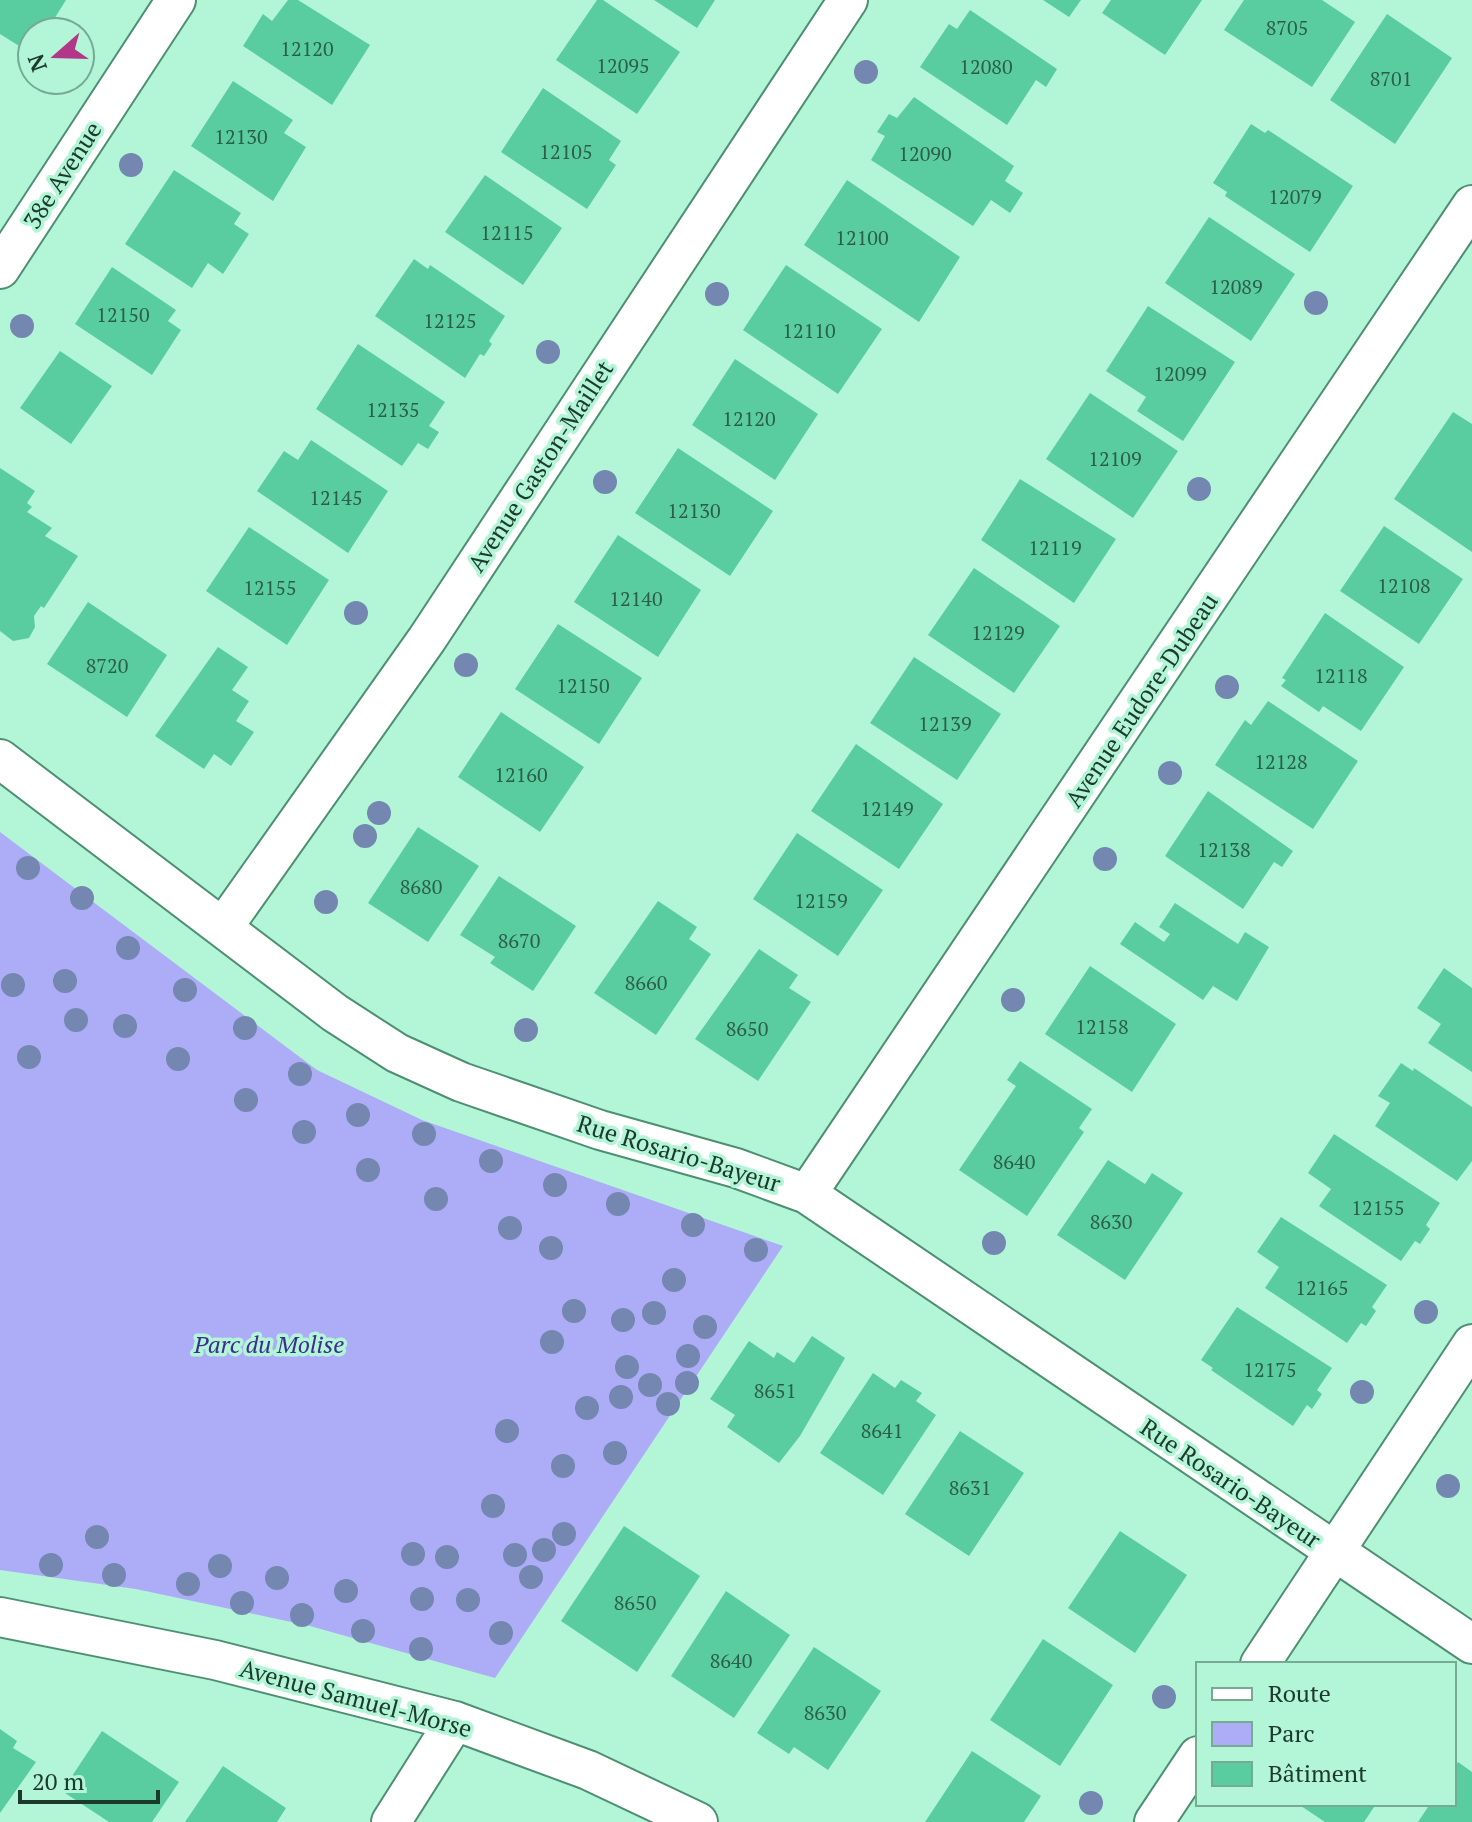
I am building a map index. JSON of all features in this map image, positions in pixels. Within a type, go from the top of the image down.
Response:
[{"type":"street","name":"38e Avenue","points":[[0,269],[176,0]]},
{"type":"street","name":"Avenue Gaston-Maillet","points":[[224,926],[427,639],[848,0]]},
{"type":"street","name":"Avenue Eudore-Dubeau","points":[[807,1194],[1472,205]]},
{"type":"street","name":"Rue Rosario-Bayeur","points":[[0,759],[335,1013],[397,1053],[461,1082],[600,1130],[736,1168],[807,1194],[1333,1553],[1472,1644]]},
{"type":"street","points":[[1261,1662],[1472,1344]]},
{"type":"street","name":"Avenue Samuel-Morse","points":[[0,1617],[215,1660],[455,1721],[588,1770],[698,1822]]},
{"type":"street","points":[[391,1822],[455,1721]]},
{"type":"street","points":[[1154,1822],[1196,1759]]},
{"type":"green space","name":"Parc du Molise","points":[[0,832],[317,1070],[422,1120],[783,1246],[495,1678],[310,1626],[136,1589],[0,1570]]},
{"type":"building","points":[[0,0],[66,0],[56,16],[16,16],[16,44],[0,34]]},
{"type":"building","points":[[288,0],[298,0],[370,45],[332,105],[243,46],[263,14],[272,21]]},
{"type":"building","points":[[597,0],[603,0],[680,52],[637,114],[556,60]]},
{"type":"building","points":[[654,0],[715,0],[697,28]]},
{"type":"building","points":[[1043,0],[1081,0],[1069,17]]},
{"type":"building","points":[[1111,0],[1202,0],[1165,55],[1102,13]]},
{"type":"building","points":[[1244,0],[1322,0],[1355,22],[1312,87],[1224,30]]},
{"type":"building","points":[[970,10],[1057,69],[1046,87],[1036,80],[1007,125],[920,67],[949,24],[957,29]]},
{"type":"building","points":[[1387,14],[1452,58],[1395,144],[1330,100]]},
{"type":"building","points":[[233,81],[293,120],[284,133],[306,147],[273,201],[191,146]]},
{"type":"building","points":[[543,88],[621,141],[609,160],[616,165],[587,209],[501,152]]},
{"type":"building","points":[[914,97],[1014,166],[1005,181],[1023,193],[1010,213],[991,200],[973,226],[871,160],[885,136],[877,132],[889,114],[897,118]]},
{"type":"building","points":[[1251,124],[1265,133],[1268,130],[1353,186],[1310,252],[1225,196],[1227,192],[1213,183]]},
{"type":"building","points":[[174,170],[241,213],[234,224],[249,234],[223,274],[208,263],[192,288],[125,244]]},
{"type":"building","points":[[485,175],[562,228],[523,285],[445,232]]},
{"type":"building","points":[[847,180],[960,257],[919,322],[804,245]]},
{"type":"building","points":[[1209,217],[1295,274],[1251,341],[1165,283]]},
{"type":"building","points":[[414,259],[428,269],[430,265],[505,316],[489,341],[492,344],[484,356],[480,354],[465,378],[375,316]]},
{"type":"building","points":[[786,265],[882,329],[838,394],[743,330]]},
{"type":"building","points":[[112,267],[176,310],[168,321],[181,330],[152,375],[75,324]]},
{"type":"building","points":[[1148,306],[1235,362],[1183,441],[1137,411],[1146,397],[1106,371]]},
{"type":"building","points":[[358,344],[445,402],[429,426],[439,432],[428,449],[418,443],[402,466],[316,409]]},
{"type":"building","points":[[60,351],[112,386],[71,444],[20,408]]},
{"type":"building","points":[[735,359],[818,414],[775,480],[692,425]]},
{"type":"building","points":[[1090,393],[1178,451],[1133,518],[1046,459]]},
{"type":"building","points":[[1453,412],[1472,424],[1472,552],[1394,499]]},
{"type":"building","points":[[311,440],[388,491],[348,553],[257,491],[284,451],[298,460]]},
{"type":"building","points":[[678,448],[773,511],[730,576],[635,513]]},
{"type":"building","points":[[0,468],[35,491],[27,503],[32,507],[27,512],[52,528],[45,536],[78,556],[44,608],[41,606],[34,616],[35,627],[29,638],[13,641],[0,631]]},
{"type":"building","points":[[1020,479],[1116,539],[1074,603],[981,540]]},
{"type":"building","points":[[1384,526],[1463,579],[1419,644],[1340,591]]},
{"type":"building","points":[[249,527],[329,580],[287,645],[206,591]]},
{"type":"building","points":[[618,535],[701,590],[658,657],[574,602]]},
{"type":"building","points":[[974,568],[1060,626],[1014,693],[928,635]]},
{"type":"building","points":[[88,602],[167,655],[127,717],[47,664]]},
{"type":"building","points":[[1325,613],[1404,667],[1361,731],[1323,706],[1319,712],[1281,686],[1286,680],[1282,678]]},
{"type":"building","points":[[558,624],[642,678],[599,744],[515,689]]},
{"type":"building","points":[[218,647],[248,667],[232,690],[249,701],[236,721],[254,732],[231,766],[214,754],[204,769],[155,736]]},
{"type":"building","points":[[914,657],[1001,714],[957,780],[870,723]]},
{"type":"building","points":[[1268,701],[1358,761],[1313,829],[1215,765],[1245,720],[1251,725]]},
{"type":"building","points":[[501,712],[584,767],[540,832],[458,777]]},
{"type":"building","points":[[856,744],[943,804],[899,869],[811,811]]},
{"type":"building","points":[[1208,791],[1293,851],[1282,867],[1274,862],[1243,909],[1165,856]]},
{"type":"building","points":[[418,827],[479,866],[428,942],[368,903]]},
{"type":"building","points":[[797,833],[883,890],[838,956],[753,899]]},
{"type":"building","points":[[499,876],[576,926],[533,991],[490,963],[495,957],[460,935]]},
{"type":"building","points":[[658,901],[697,927],[689,939],[711,954],[656,1035],[594,993]]},
{"type":"building","points":[[1175,903],[1238,944],[1245,932],[1269,947],[1237,1001],[1213,986],[1203,1000],[1120,944],[1135,922],[1164,942],[1170,934],[1159,927]]},
{"type":"building","points":[[759,949],[798,975],[789,988],[811,1002],[758,1081],[695,1039]]},
{"type":"building","points":[[1090,966],[1176,1024],[1132,1092],[1045,1034]]},
{"type":"building","points":[[1444,968],[1472,988],[1472,1072],[1428,1043],[1441,1024],[1417,1008]]},
{"type":"building","points":[[1020,1061],[1092,1109],[1079,1128],[1084,1132],[1027,1216],[959,1170],[1016,1086],[1007,1080]]},
{"type":"building","points":[[1401,1063],[1413,1071],[1414,1068],[1472,1107],[1472,1161],[1457,1181],[1375,1126],[1390,1103],[1378,1096]]},
{"type":"building","points":[[1334,1134],[1440,1203],[1426,1225],[1430,1229],[1420,1244],[1415,1241],[1401,1261],[1319,1206],[1331,1189],[1308,1173]]},
{"type":"building","points":[[1108,1160],[1145,1184],[1152,1173],[1183,1193],[1125,1280],[1057,1235]]},
{"type":"building","points":[[1281,1217],[1387,1285],[1372,1307],[1376,1311],[1366,1326],[1361,1323],[1347,1343],[1265,1288],[1279,1267],[1257,1252]]},
{"type":"building","points":[[1237,1307],[1332,1368],[1317,1390],[1322,1394],[1312,1409],[1307,1405],[1293,1426],[1201,1360]]},
{"type":"building","points":[[812,1336],[845,1358],[800,1436],[779,1463],[727,1427],[735,1415],[710,1399],[749,1341],[774,1358],[777,1352],[794,1363]]},
{"type":"building","points":[[873,1373],[895,1388],[901,1380],[922,1393],[916,1401],[936,1415],[883,1495],[820,1453]]},
{"type":"building","points":[[960,1431],[1024,1473],[969,1556],[905,1514]]},
{"type":"building","points":[[624,1526],[700,1576],[637,1672],[561,1621]]},
{"type":"building","points":[[1120,1531],[1187,1575],[1135,1653],[1068,1608]]},
{"type":"building","points":[[726,1591],[790,1635],[734,1718],[671,1676]]},
{"type":"building","points":[[1043,1639],[1113,1685],[1060,1766],[990,1720]]},
{"type":"building","points":[[814,1647],[881,1691],[828,1770],[794,1747],[789,1754],[757,1733]]},
{"type":"building","points":[[0,1729],[17,1741],[13,1748],[36,1762],[0,1813]]},
{"type":"building","points":[[102,1731],[179,1782],[152,1822],[109,1822],[62,1791]]},
{"type":"building","points":[[972,1751],[1041,1796],[1024,1822],[925,1822]]},
{"type":"building","points":[[1458,1762],[1472,1772],[1472,1822],[1418,1822],[1429,1806],[1456,1806]]},
{"type":"building","points":[[223,1766],[286,1808],[277,1822],[185,1822]]},
{"type":"building","points":[[1301,1806],[1375,1806],[1364,1822],[1325,1822]]}]
